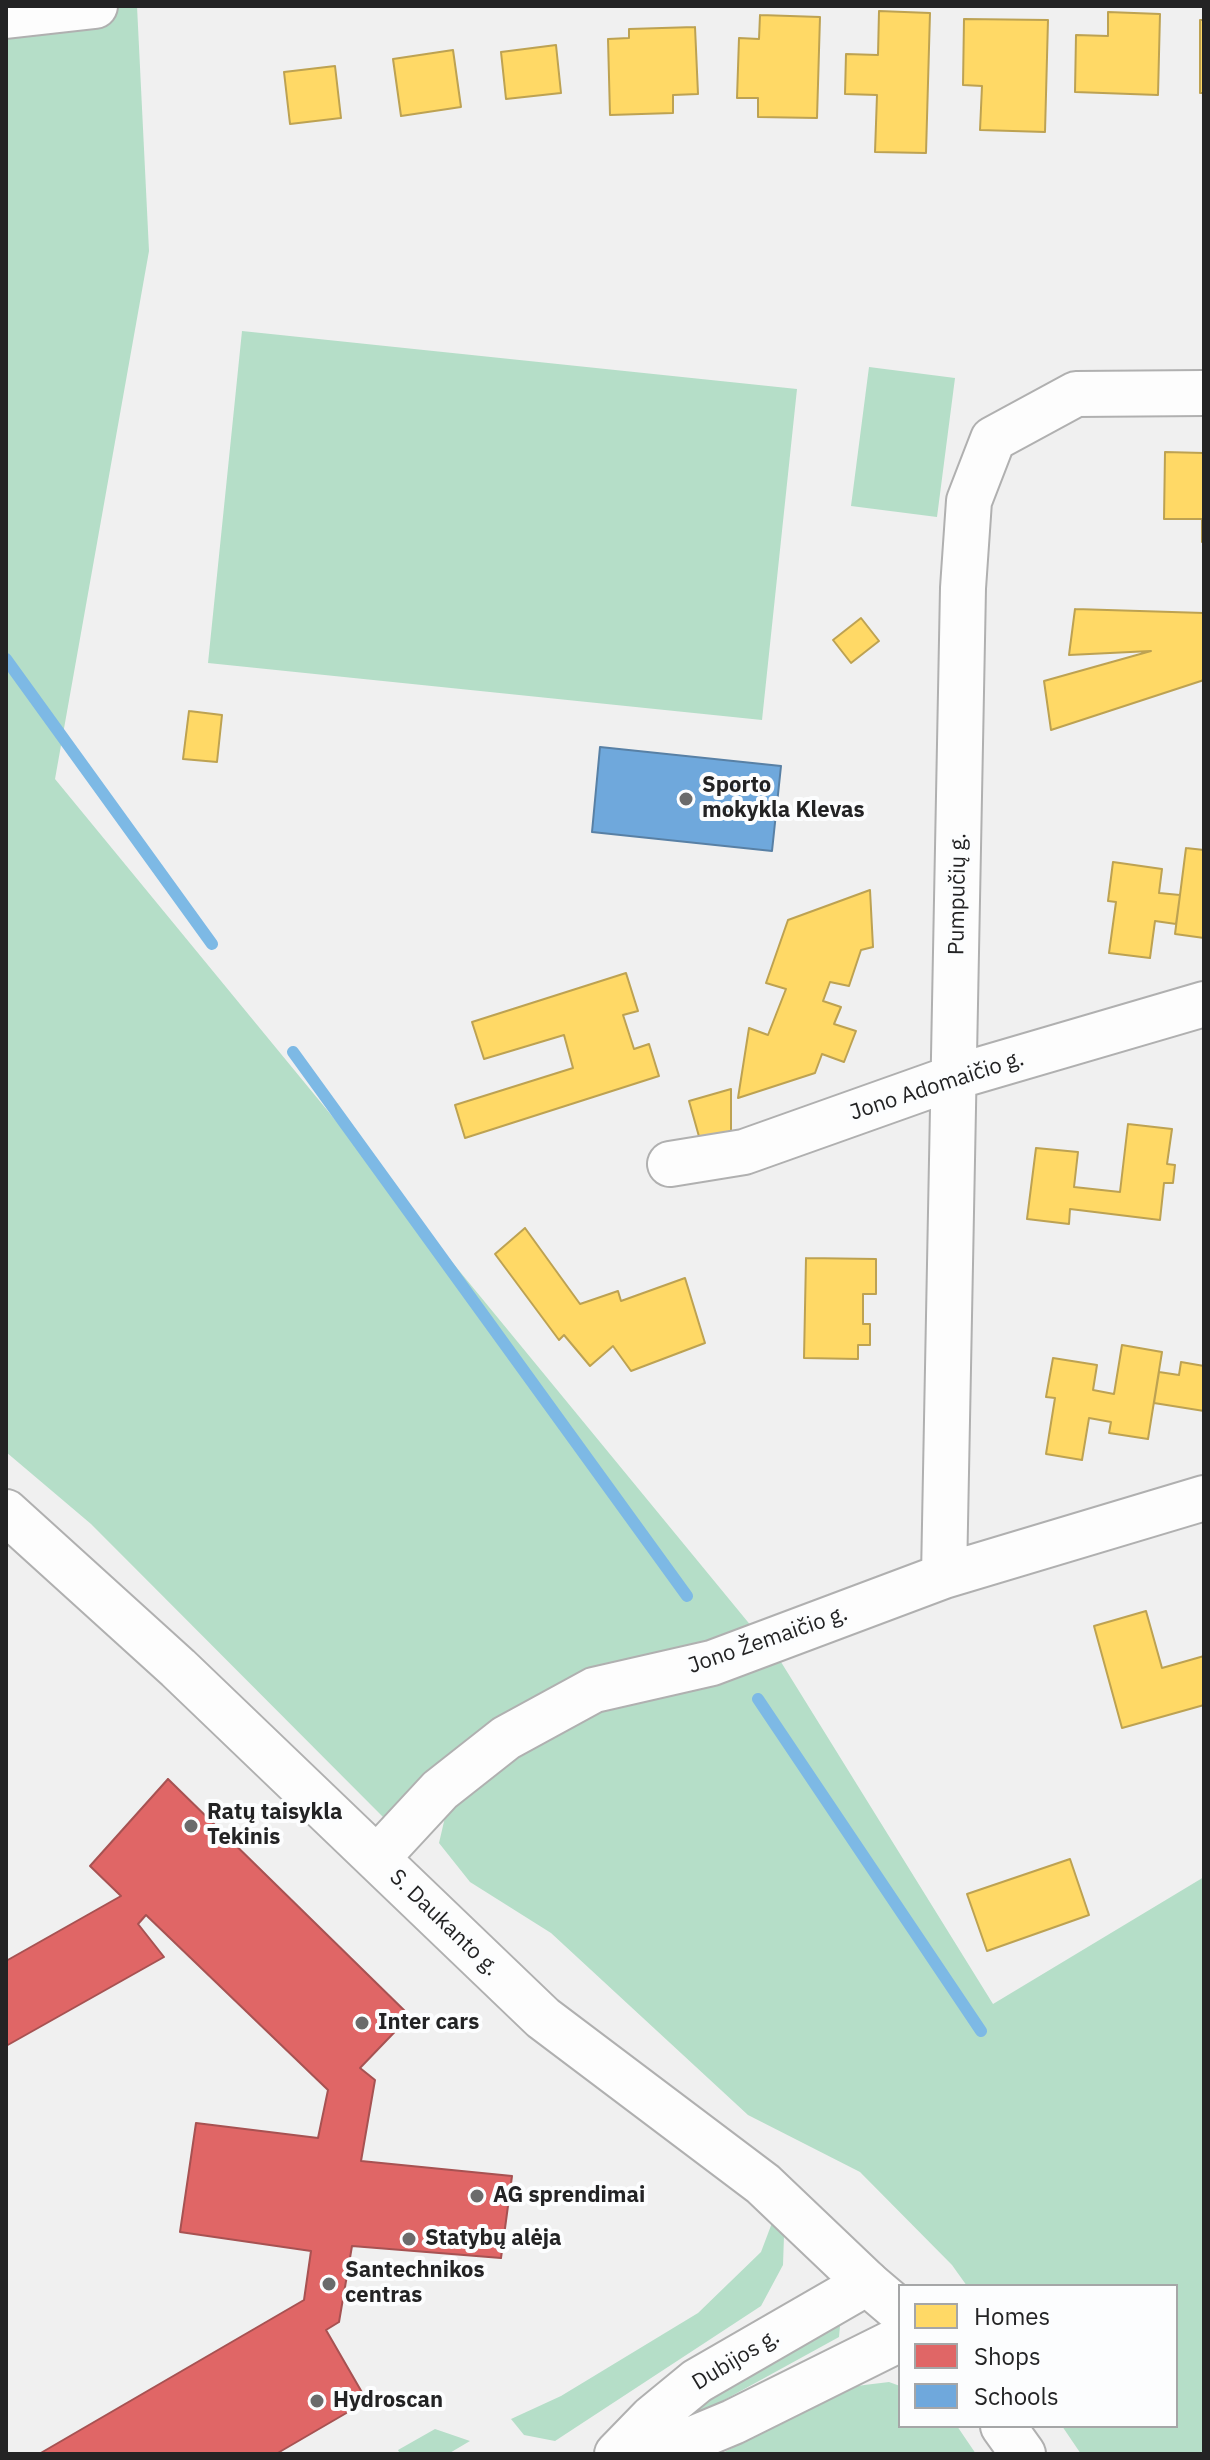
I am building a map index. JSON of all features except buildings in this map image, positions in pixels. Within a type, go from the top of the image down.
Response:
[{"type":"street","points":[[6,16],[95,6]]},
{"type":"street","name":"Pumpučių g.","points":[[944,1576],[963,588],[969,501],[993,439],[1076,394],[1204,393]]},
{"type":"street","name":"Jono Adomaičio g.","points":[[670,1164],[744,1152],[955,1077],[1204,1004]]},
{"type":"street","name":"Jono Žemaičio g.","points":[[377,1858],[440,1790],[506,1738],[594,1690],[712,1663],[944,1576],[1204,1498]]},
{"type":"street","name":"S. Daukanto g.","points":[[6,1512],[178,1668],[543,2018],[763,2184],[898,2309]]},
{"type":"street","name":"Dubijos g.","points":[[617,2454],[652,2418],[697,2381],[867,2283]]},
{"type":"street","points":[[645,2454],[673,2447],[733,2422],[898,2340]]},
{"type":"street","points":[[1004,2428],[1023,2454]]},
{"type":"green space","points":[[6,6],[137,6],[149,251],[55,779],[752,1627],[387,1821],[91,1524],[6,1452]]},
{"type":"green space","points":[[242,331],[797,389],[762,720],[208,663]]},
{"type":"green space","points":[[869,367],[955,378],[937,517],[851,506]]},
{"type":"green space","points":[[781,1662],[993,2004],[1204,1877],[1204,2454],[1081,2454],[1063,2428],[1178,2428],[1178,2284],[966,2284],[952,2265],[860,2172],[748,2115],[551,1933],[470,1882],[439,1843],[446,1813],[509,1758],[625,1700]]},
{"type":"green space","points":[[775,2215],[784,2236],[783,2265],[761,2306],[555,2441],[524,2435],[511,2419],[561,2396],[698,2313],[761,2252]]},
{"type":"green space","points":[[830,2324],[840,2326],[839,2337],[686,2421],[684,2415]]},
{"type":"green space","points":[[889,2382],[898,2385],[898,2428],[958,2428],[976,2454],[721,2454],[840,2388]]},
{"type":"green space","points":[[435,2429],[470,2441],[448,2454],[400,2454],[398,2450]]},
{"type":"waterway","points":[[6,659],[212,944]]},
{"type":"waterway","points":[[293,1052],[687,1596]]},
{"type":"waterway","points":[[758,1699],[981,2031]]},
{"type":"place","name":"Sporto mokykla Klevas","points":[[686,799]]},
{"type":"place","name":"Ratų taisykla Tekinis","points":[[191,1826]]},
{"type":"place","name":"Inter cars","points":[[362,2023]]},
{"type":"place","name":"AG sprendimai","points":[[477,2196]]},
{"type":"place","name":"Statybų alėja","points":[[409,2239]]},
{"type":"place","name":"Santechnikos centras","points":[[329,2284]]},
{"type":"place","name":"Hydroscan","points":[[317,2401]]}]
